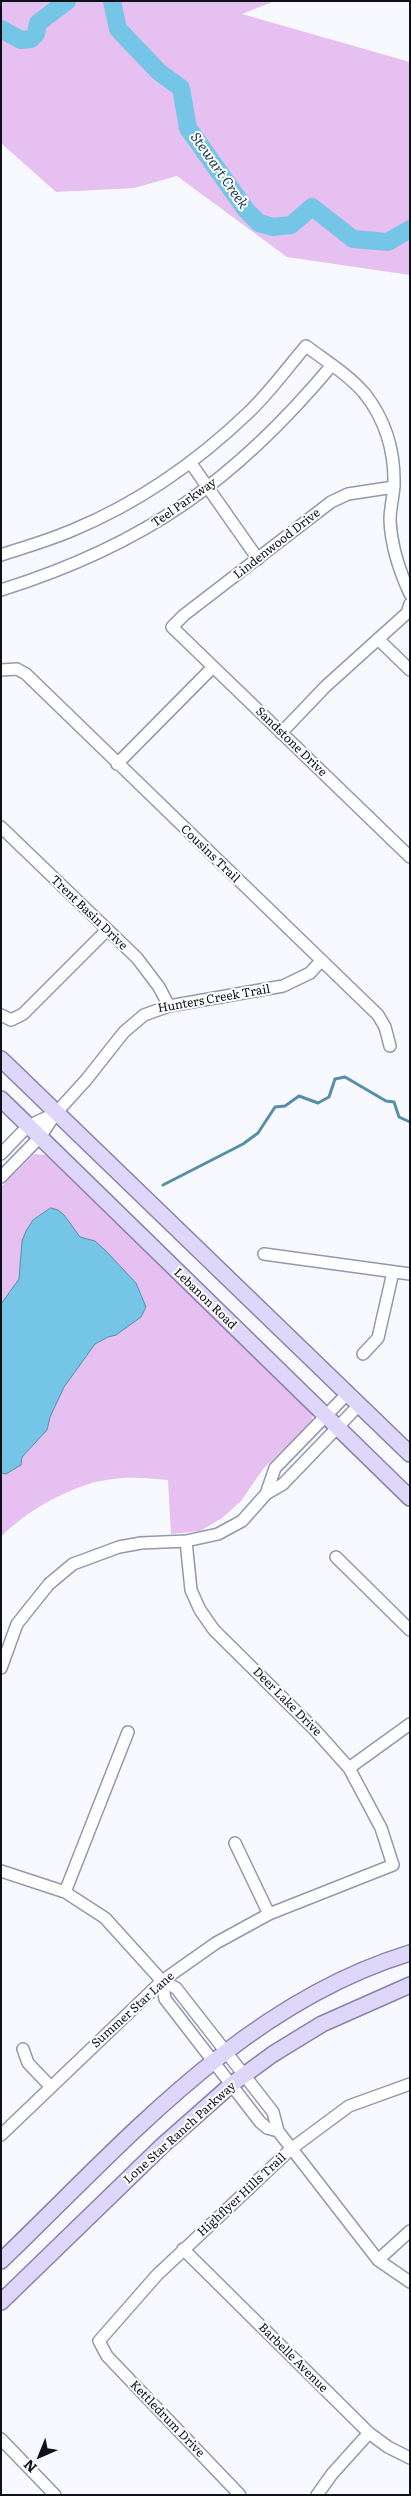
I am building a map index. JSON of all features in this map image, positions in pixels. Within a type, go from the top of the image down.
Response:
[{"type":"main road","points":[[1,1059],[410,1454]]},
{"type":"main road","name":"Lebanon Road","points":[[1,1099],[410,1498]]},
{"type":"main road","points":[[1,2261],[162,2106],[220,2056],[312,1996],[374,1967],[410,1953]]},
{"type":"main road","name":"Lone Star Ranch Parkway","points":[[1,2302],[163,2145],[238,2080],[273,2054],[322,2024],[410,1985]]},
{"type":"street","points":[[1,555],[73,530],[109,513],[133,501],[190,462],[250,411],[306,346],[332,365],[364,393],[376,410],[390,441],[393,456],[394,487],[390,520],[395,552],[410,594]]},
{"type":"street","name":"Teel Parkway","points":[[1,590],[63,569],[139,534],[164,520],[208,488],[262,442],[300,404],[332,365]]},
{"type":"street","points":[[190,462],[258,559]]},
{"type":"street","name":"Lindenwood Drive","points":[[172,627],[184,615],[331,502],[348,494],[394,487]]},
{"type":"street","points":[[281,733],[326,686],[407,613],[410,604]]},
{"type":"street","name":"Sandstone Drive","points":[[172,627],[410,857]]},
{"type":"street","points":[[378,640],[410,670]]},
{"type":"street","points":[[117,764],[213,667]]},
{"type":"street","name":"Cousins Trail","points":[[1,670],[17,669],[26,674],[382,1021],[390,1046]]},
{"type":"street","name":"Trent Basin Drive","points":[[1,827],[107,930],[149,974],[169,1006]]},
{"type":"street","points":[[6,1017],[23,1014],[107,930]]},
{"type":"street","name":"Hunters Creek Trail","points":[[1,1177],[40,1137],[56,1113],[133,1022],[154,1009],[283,986],[310,973],[320,962]]},
{"type":"street","name":"Hunters Creek Trail","points":[[1,1154],[28,1126],[56,1113]]},
{"type":"street","points":[[264,1254],[410,1274]]},
{"type":"street","points":[[363,1354],[378,1338],[392,1272]]},
{"type":"street","points":[[266,1494],[275,1468],[347,1394]]},
{"type":"street","points":[[1,1668],[17,1624],[49,1584],[73,1564],[119,1547],[141,1543],[186,1541],[218,1534],[242,1521],[266,1494],[283,1484],[359,1405]]},
{"type":"street","name":"Deer Lake Drive","points":[[186,1541],[191,1590],[200,1610],[214,1630],[316,1730],[350,1768],[381,1828],[393,1865]]},
{"type":"street","points":[[336,1557],[410,1630]]},
{"type":"street","points":[[350,1768],[410,1724]]},
{"type":"street","points":[[65,1892],[128,1732]]},
{"type":"street","points":[[235,1843],[269,1914]]},
{"type":"street","name":"Summer Star Lane","points":[[1,2134],[162,1981],[216,1943],[269,1914],[393,1865]]},
{"type":"street","points":[[1,1870],[65,1892],[106,1918],[162,1981],[176,1988],[220,2056],[238,2080],[260,2122],[267,2128],[278,2131],[378,2260],[410,2282]]},
{"type":"street","points":[[23,2049],[28,2063],[51,2087]]},
{"type":"street","name":"Highflyer Hills Trail","points":[[100,2341],[157,2275],[291,2148],[349,2106],[410,2084]]},
{"type":"street","points":[[378,2260],[410,2231]]},
{"type":"street","name":"Barbelle Avenue","points":[[183,2249],[369,2433],[388,2447],[410,2458]]},
{"type":"street","name":"Kettledrum Drive","points":[[100,2341],[107,2356],[240,2495]]},
{"type":"street","points":[[318,2495],[332,2474],[369,2433]]},
{"type":"street","points":[[1,2439],[55,2495]]},
{"type":"shaded area","points":[[1,1],[275,1],[242,14],[410,62],[410,275],[287,257],[177,176],[134,188],[56,192],[1,143]]},
{"type":"shaded area","points":[[34,1154],[46,1155],[313,1413],[312,1421],[263,1469],[241,1501],[222,1518],[200,1531],[171,1534],[168,1480],[129,1478],[93,1483],[64,1494],[35,1509],[1,1537],[1,1187]]},
{"type":"water","points":[[51,1208],[58,1210],[64,1215],[80,1237],[95,1241],[106,1251],[136,1283],[146,1307],[141,1317],[116,1335],[95,1344],[64,1387],[50,1417],[47,1430],[22,1457],[21,1465],[6,1474],[1,1473],[1,1304],[19,1279],[22,1241],[26,1231],[33,1220]]},
{"type":"waterway","name":"Stewart Creek","points":[[1,29],[21,40],[31,39],[36,34],[38,23],[67,1]]},
{"type":"waterway","name":"Stewart Creek","points":[[112,1],[118,29],[159,72],[181,88],[188,128],[246,210],[259,223],[273,227],[291,225],[312,207],[353,239],[388,242],[410,229]]},
{"type":"waterway","points":[[163,1185],[243,1144],[258,1133],[275,1107],[285,1106],[299,1096],[318,1103],[329,1097],[335,1079],[345,1077],[386,1101],[394,1102],[399,1117],[410,1122]]}]
